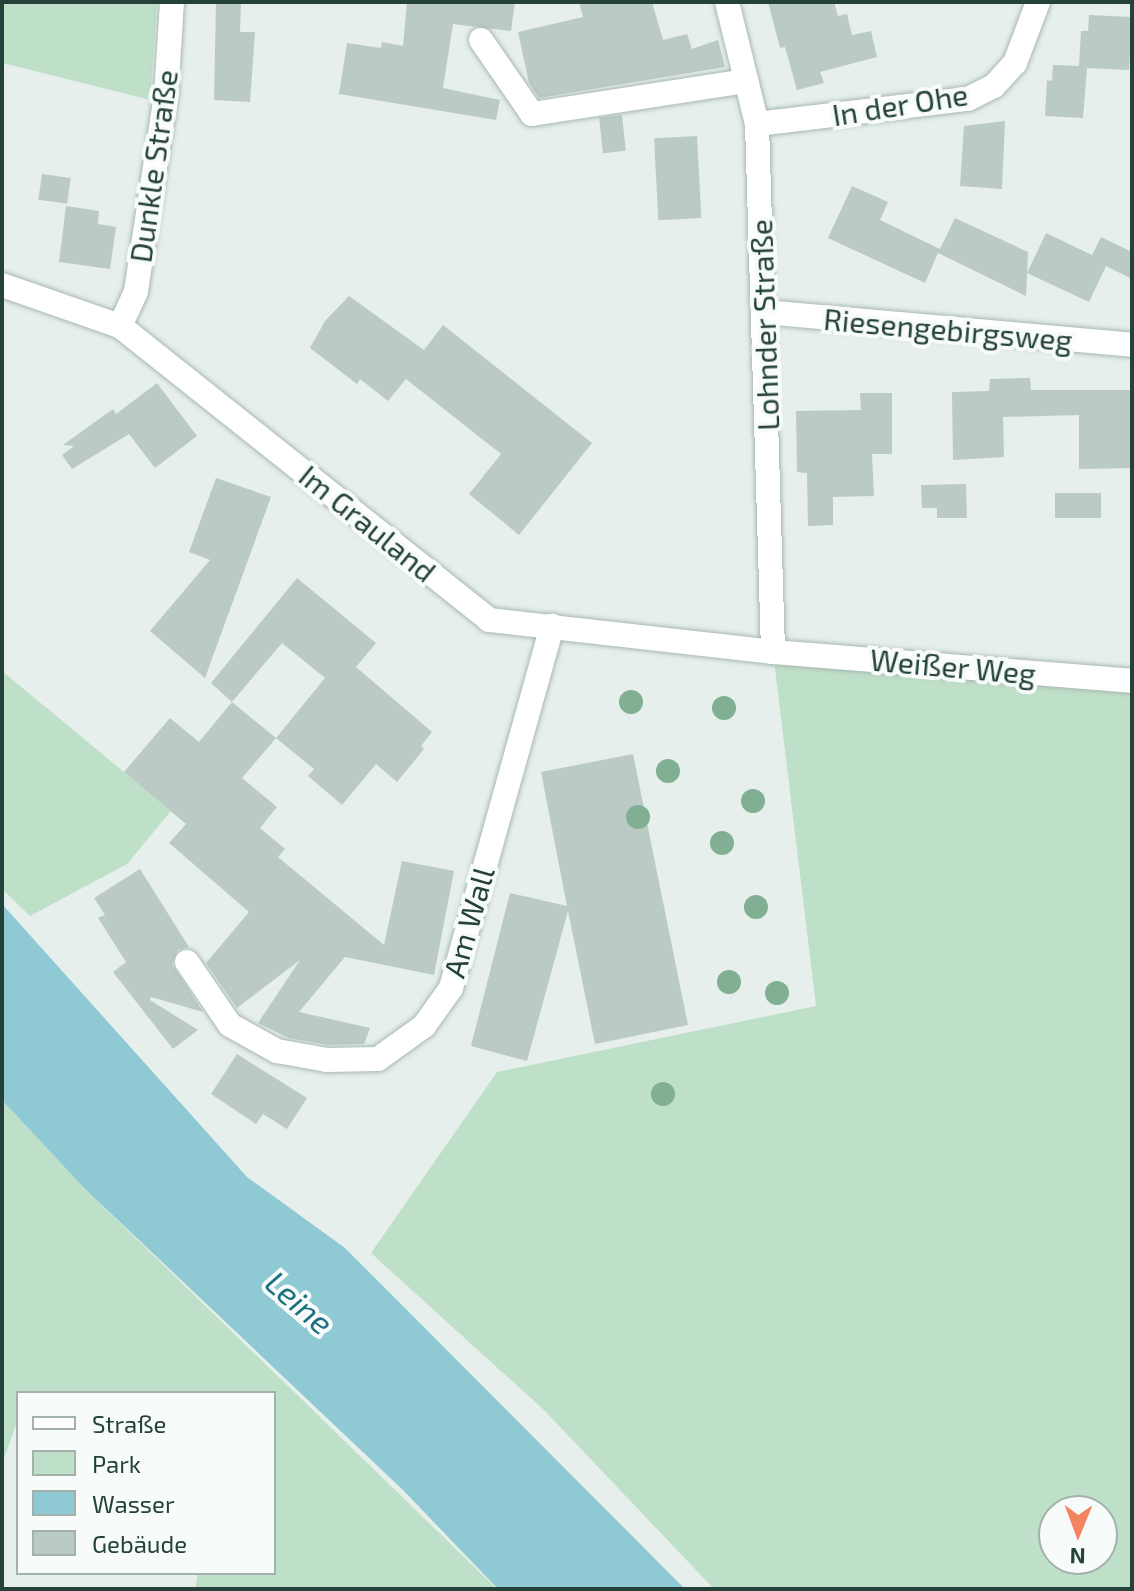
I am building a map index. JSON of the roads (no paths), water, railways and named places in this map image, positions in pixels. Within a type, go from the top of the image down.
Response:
[{"type":"street","name":"Dunkle Straße","points":[[120,326],[136,291],[166,95],[172,2]]},
{"type":"street","name":"Lohnder Straße","points":[[727,2],[757,124],[773,652]]},
{"type":"street","name":"In der Ohe","points":[[757,124],[968,99],[994,86],[1015,63],[1038,2]]},
{"type":"street","points":[[481,40],[532,114],[746,81]]},
{"type":"street","name":"Im Grauland","points":[[2,285],[120,326],[489,620],[773,652]]},
{"type":"street","name":"Riesengebirgsweg","points":[[765,312],[1132,345]]},
{"type":"street","name":"Am Wall","points":[[187,962],[230,1025],[277,1051],[327,1060],[378,1059],[424,1026],[451,988],[552,626]]},
{"type":"street","name":"Weißer Weg","points":[[773,652],[1132,681]]},
{"type":"water","name":"Leine","points":[[2,904],[247,1177],[345,1248],[685,1589],[498,1589],[403,1490],[85,1189],[2,1100]]}]
